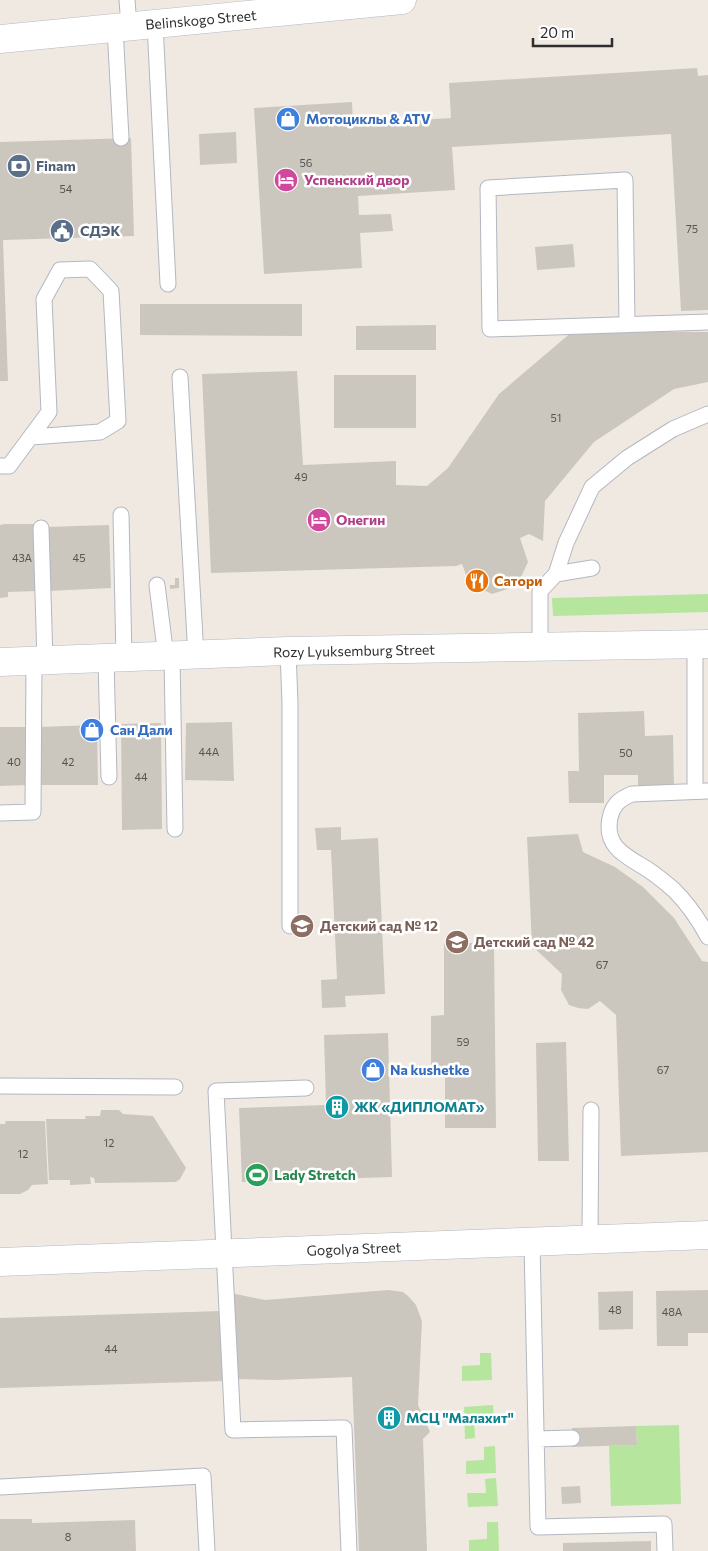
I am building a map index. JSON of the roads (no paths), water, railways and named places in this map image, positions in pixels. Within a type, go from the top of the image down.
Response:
[{"type":"main road","name":"Belinskogo Street","points":[[0,39],[131,20],[402,0]]},
{"type":"main road","name":"Rozy Lyuksemburg Street","points":[[0,662],[288,651],[702,645]]},
{"type":"main road","name":"Gogolya Street","points":[[0,1262],[708,1235]]},
{"type":"lane","points":[[121,138],[131,20]]},
{"type":"lane","points":[[131,20],[168,284]]},
{"type":"lane","points":[[627,324],[625,180],[488,188],[490,329],[708,322]]},
{"type":"lane","points":[[0,466],[9,466],[49,412],[44,299],[60,270],[90,269],[111,290],[118,421],[100,432],[31,437]]},
{"type":"lane","points":[[175,829],[180,377]]},
{"type":"lane","points":[[540,647],[540,591],[556,574],[566,543],[592,487],[627,458],[673,429],[708,414]]},
{"type":"lane","points":[[109,777],[121,515]]},
{"type":"lane","points":[[0,813],[33,812],[39,661],[41,528]]},
{"type":"lane","points":[[556,574],[592,568]]},
{"type":"lane","points":[[157,585],[178,656]]},
{"type":"lane","points":[[702,645],[701,791],[632,794],[621,799],[613,808],[610,835],[613,845],[622,855],[648,870],[678,894],[694,913],[708,937]]},
{"type":"lane","points":[[288,651],[290,703],[290,926]]},
{"type":"lane","points":[[0,1086],[175,1087]]},
{"type":"lane","points":[[306,1088],[216,1092],[233,1430],[344,1428],[349,1551]]},
{"type":"lane","points":[[590,1239],[591,1110]]},
{"type":"lane","points":[[532,1242],[538,1527],[664,1524],[664,1551]]},
{"type":"lane","points":[[536,1439],[572,1438]]},
{"type":"lane","points":[[0,1487],[204,1476],[207,1551]]},
{"type":"place","name":"Мотоциклы & ATV","points":[[288,119]]},
{"type":"place","name":"Finam","points":[[19,166]]},
{"type":"place","name":"Успенский двор","points":[[286,180]]},
{"type":"place","name":"СДЭК","points":[[62,231]]},
{"type":"place","name":"Онегин","points":[[319,520]]},
{"type":"place","name":"Сатори","points":[[477,581]]},
{"type":"place","name":"Сан Дали","points":[[92,730]]},
{"type":"place","name":"Детский сад № 12","points":[[302,926]]},
{"type":"place","name":"Детский сад № 42","points":[[457,942]]},
{"type":"place","name":"Na kushetke","points":[[373,1070]]},
{"type":"place","name":"ЖК «ДИПЛОМАТ»","points":[[337,1107]]},
{"type":"place","name":"Lady Stretch","points":[[257,1175]]},
{"type":"place","name":"МСЦ \"Малахит\"","points":[[389,1418]]}]
